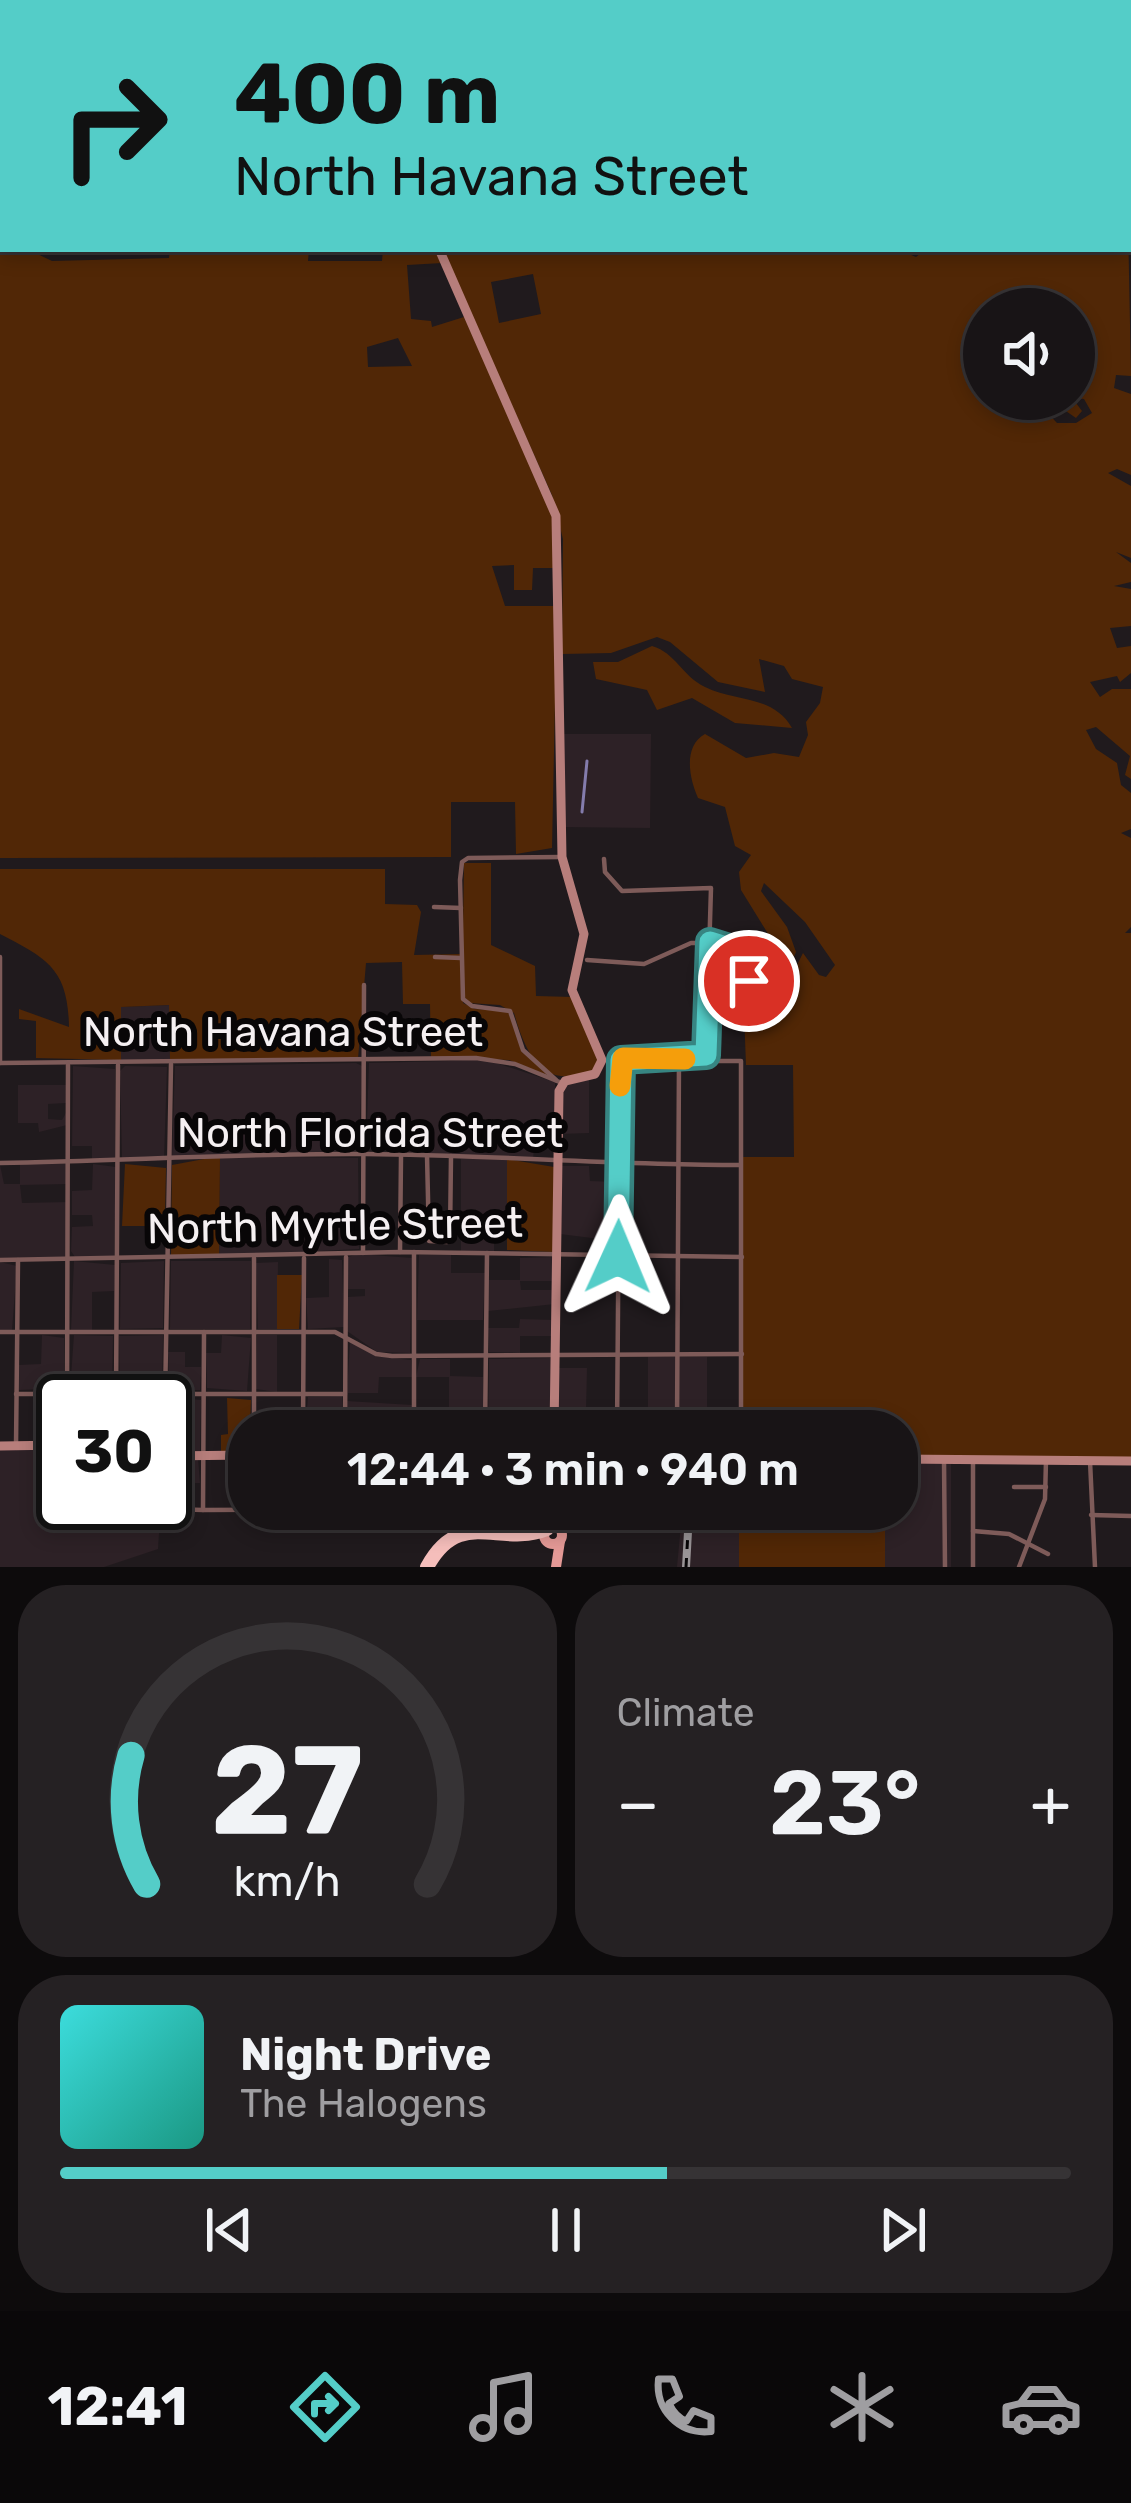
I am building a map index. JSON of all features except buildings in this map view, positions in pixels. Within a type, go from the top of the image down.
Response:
[{"type":"highway","points":[[429,1567],[443,1544],[463,1533],[551,1536]]},
{"type":"highway","points":[[429,1567],[458,1537],[551,1536]]},
{"type":"main road","points":[[551,1536],[554,1567]]},
{"type":"street","points":[[441,252],[556,515],[562,857],[584,925],[572,990],[602,1060],[593,1076],[559,1081],[526,1054],[511,1011],[465,1002],[460,908],[463,860],[562,857]]},
{"type":"street","points":[[604,860],[605,872],[622,891],[711,889],[706,1055]]},
{"type":"street","points":[[434,907],[460,908]]},
{"type":"street","points":[[587,960],[652,963],[692,943],[710,942],[739,951],[755,999]]},
{"type":"street","points":[[0,957],[0,1063]]},
{"type":"street","points":[[434,957],[461,958]]},
{"type":"street","points":[[749,981],[759,979]]},
{"type":"street","points":[[363,1253],[364,985]]},
{"type":"street","points":[[617,1410],[621,1060],[706,1055],[715,1061],[741,1061],[742,1410]]},
{"type":"street","name":"North Havana Street","points":[[0,1063],[485,1058],[559,1081]]},
{"type":"street","points":[[676,1410],[679,1059]]},
{"type":"street","points":[[67,1374],[68,1064]]},
{"type":"street","points":[[166,1374],[171,1064]]},
{"type":"street","points":[[116,1374],[118,1065]]},
{"type":"street","points":[[556,1410],[559,1081]]},
{"type":"street","name":"North Florida Street","points":[[0,1163],[169,1162],[219,1154],[401,1154],[558,1164],[740,1165]]},
{"type":"street","points":[[400,1252],[401,1154]]},
{"type":"street","points":[[427,1155],[426,1237],[447,1242],[451,1155]]},
{"type":"street","name":"North Myrtle Street","points":[[0,1260],[304,1258],[400,1252],[742,1257]]},
{"type":"street","points":[[414,1252],[414,1410]]},
{"type":"street","points":[[485,1410],[487,1253]]},
{"type":"street","points":[[345,1410],[346,1255]]},
{"type":"street","points":[[254,1258],[254,1410]]},
{"type":"street","points":[[303,1410],[304,1258]]},
{"type":"street","points":[[203,1259],[203,1268]]},
{"type":"street","points":[[16,1446],[18,1260]]},
{"type":"street","points":[[0,1332],[304,1331],[345,1334],[380,1355],[742,1354]]},
{"type":"street","points":[[203,1510],[204,1332]]},
{"type":"street","points":[[16,1394],[36,1395]]},
{"type":"street","points":[[192,1395],[345,1394]]},
{"type":"street","points":[[0,1446],[36,1446]]},
{"type":"street","points":[[192,1456],[228,1455]]},
{"type":"street","points":[[918,1459],[1131,1461]]},
{"type":"street","points":[[944,1460],[945,1567]]},
{"type":"street","points":[[973,1567],[974,1460]]},
{"type":"street","points":[[1019,1567],[1046,1487],[1046,1460]]},
{"type":"street","points":[[1090,1461],[1095,1567]]},
{"type":"street","points":[[1015,1487],[1046,1487]]},
{"type":"street","points":[[192,1509],[228,1510]]},
{"type":"street","points":[[1091,1516],[1131,1516]]},
{"type":"street","points":[[551,1536],[552,1530]]},
{"type":"street","points":[[973,1532],[996,1531],[1048,1554]]},
{"type":"shaded area","points":[[0,252],[33,252],[52,261],[169,258],[170,252],[309,252],[308,261],[382,261],[383,252],[437,252],[442,263],[407,265],[411,319],[431,321],[432,327],[464,317],[554,516],[558,568],[533,568],[532,590],[514,590],[514,565],[492,566],[505,606],[557,606],[552,848],[516,854],[515,802],[451,802],[451,857],[0,858]],"holes":[[[398,338],[412,366],[368,367],[367,347]]]},
{"type":"shaded area","points":[[443,252],[904,252],[916,257],[922,252],[1129,252],[1131,376],[1116,375],[1114,388],[1131,394],[1131,475],[1117,469],[1108,473],[1131,486],[1131,558],[1116,552],[1131,563],[1131,582],[1114,586],[1131,589],[1131,626],[1110,628],[1117,648],[1131,646],[1131,673],[1120,682],[1117,676],[1090,682],[1100,697],[1112,689],[1131,689],[1131,779],[1125,775],[1130,756],[1096,727],[1086,730],[1096,749],[1117,763],[1121,785],[1131,793],[1131,829],[1121,833],[1131,838],[1131,927],[1125,933],[1131,933],[1131,1459],[918,1456],[918,1410],[743,1410],[743,1157],[794,1157],[793,1065],[746,1065],[744,1012],[764,997],[765,950],[794,971],[803,953],[819,975],[826,977],[835,965],[805,922],[764,883],[761,891],[787,927],[796,952],[791,964],[783,958],[741,890],[739,872],[751,855],[735,846],[725,807],[698,798],[690,772],[691,754],[705,734],[746,758],[774,753],[799,757],[808,735],[806,722],[820,703],[823,687],[792,679],[784,666],[759,659],[765,692],[718,682],[670,642],[657,637],[611,653],[562,654],[563,539],[552,495]],"holes":[[[533,274],[541,314],[499,323],[491,282]]]},
{"type":"shaded area","points":[[652,646],[705,687],[764,704],[792,728],[735,723],[692,698],[657,710],[647,690],[596,679],[593,662],[618,662]]},
{"type":"shaded area","points":[[562,734],[651,734],[650,828],[562,827]]},
{"type":"shaded area","points":[[464,863],[491,863],[491,945],[535,966],[536,996],[573,997],[599,1053],[599,1067],[581,1074],[552,1074],[525,1045],[514,1013],[500,1005],[469,1003],[462,994]]},
{"type":"shaded area","points":[[0,869],[385,869],[385,904],[417,905],[421,912],[414,955],[460,954],[463,1003],[475,1009],[508,1011],[522,1052],[552,1077],[509,1060],[431,1057],[430,1004],[403,1004],[402,962],[366,963],[358,1059],[170,1060],[169,1005],[121,1007],[121,1060],[36,1058],[36,1021],[19,1019],[19,1009],[69,1027],[68,1007],[52,968],[0,934]]},
{"type":"shaded area","points":[[170,1005],[170,1060],[121,1060],[121,1007]]},
{"type":"shaded area","points":[[487,1060],[555,1082],[556,1143],[534,1147],[533,1160],[366,1149],[369,1063]]},
{"type":"shaded area","points":[[73,1066],[115,1069],[115,1158],[92,1160],[92,1146],[72,1146]]},
{"type":"shaded area","points":[[125,1066],[167,1067],[164,1159],[122,1158],[120,1071]]},
{"type":"shaded area","points":[[175,1066],[362,1066],[359,1151],[172,1157]]},
{"type":"shaded area","points":[[589,1080],[589,1133],[560,1134],[560,1091],[567,1082]]},
{"type":"shaded area","points":[[18,1085],[66,1085],[66,1103],[48,1104],[48,1119],[62,1120],[66,1113],[67,1125],[39,1132],[38,1123],[18,1123]]},
{"type":"shaded area","points":[[220,1156],[358,1158],[359,1249],[219,1256]]},
{"type":"shaded area","points":[[220,1156],[219,1256],[171,1255],[172,1165]]},
{"type":"shaded area","points":[[461,1159],[507,1159],[507,1224],[494,1224],[494,1251],[461,1251]]},
{"type":"shaded area","points":[[507,1159],[554,1167],[554,1252],[507,1250]]},
{"type":"shaded area","points":[[20,1164],[66,1164],[68,1184],[20,1185],[22,1203],[68,1202],[65,1257],[0,1258],[0,1165],[4,1184],[20,1184]]},
{"type":"shaded area","points":[[93,1164],[116,1167],[114,1257],[75,1257],[71,1251],[72,1227],[93,1226],[92,1215],[72,1215],[72,1191],[92,1190]]},
{"type":"shaded area","points":[[125,1164],[166,1168],[165,1214],[145,1214],[145,1226],[122,1226]]},
{"type":"shaded area","points":[[560,1166],[589,1166],[590,1181],[616,1182],[616,1241],[560,1234]]},
{"type":"shaded area","points":[[419,1255],[451,1255],[451,1273],[485,1273],[483,1320],[417,1320]]},
{"type":"shaded area","points":[[348,1257],[412,1258],[410,1353],[377,1352],[347,1331],[347,1297],[365,1296],[365,1289],[347,1289]]},
{"type":"shaded area","points":[[553,1257],[555,1281],[520,1281],[521,1290],[555,1290],[555,1304],[488,1311],[488,1280],[520,1280],[520,1258]]},
{"type":"shaded area","points":[[329,1259],[342,1260],[344,1327],[308,1329],[306,1298],[329,1297]]},
{"type":"shaded area","points":[[74,1261],[115,1265],[114,1291],[92,1292],[92,1331],[71,1330]]},
{"type":"shaded area","points":[[164,1261],[163,1328],[120,1329],[121,1263]]},
{"type":"shaded area","points":[[171,1261],[251,1261],[250,1329],[170,1329]]},
{"type":"shaded area","points":[[0,1262],[17,1266],[12,1330],[0,1330]]},
{"type":"shaded area","points":[[278,1262],[277,1329],[258,1329],[256,1263]]},
{"type":"shaded area","points":[[277,1275],[302,1275],[299,1329],[277,1329]]},
{"type":"shaded area","points":[[520,1319],[555,1320],[555,1336],[520,1336],[520,1353],[489,1352],[488,1328],[519,1328]]},
{"type":"shaded area","points":[[42,1335],[64,1338],[64,1374],[36,1374],[36,1389],[19,1390],[18,1365],[41,1364]]},
{"type":"shaded area","points":[[74,1335],[113,1336],[112,1374],[71,1374]]},
{"type":"shaded area","points":[[163,1335],[162,1374],[120,1374],[119,1336]]},
{"type":"shaded area","points":[[222,1335],[251,1338],[247,1391],[207,1388],[206,1353],[221,1353]]},
{"type":"shaded area","points":[[257,1335],[277,1335],[277,1392],[256,1389]]},
{"type":"shaded area","points":[[350,1340],[375,1356],[411,1360],[412,1377],[379,1377],[378,1393],[347,1393]]},
{"type":"shaded area","points":[[168,1352],[185,1352],[185,1367],[201,1367],[200,1390],[192,1390],[192,1374],[169,1374]]},
{"type":"shaded area","points":[[648,1357],[707,1357],[707,1410],[648,1410]]},
{"type":"shaded area","points":[[551,1358],[552,1410],[488,1410],[489,1359]]},
{"type":"shaded area","points":[[420,1359],[450,1359],[450,1376],[483,1377],[483,1408],[449,1408],[449,1377],[416,1377]]},
{"type":"shaded area","points":[[559,1368],[587,1368],[586,1410],[558,1410]]},
{"type":"shaded area","points":[[342,1396],[342,1410],[307,1410],[308,1397]]},
{"type":"shaded area","points":[[227,1398],[251,1400],[251,1410],[228,1410],[228,1434]]},
{"type":"shaded area","points":[[192,1399],[201,1400],[200,1453],[192,1453]]},
{"type":"shaded area","points":[[347,1401],[412,1405],[412,1410],[347,1410]]},
{"type":"shaded area","points":[[228,1434],[228,1454],[221,1454],[221,1435]]},
{"type":"shaded area","points":[[36,1447],[36,1530],[159,1530],[158,1549],[104,1567],[0,1567],[0,1448]]},
{"type":"shaded area","points":[[192,1458],[198,1458],[200,1483],[192,1483]]},
{"type":"shaded area","points":[[918,1462],[951,1462],[951,1567],[885,1567],[885,1530],[918,1530]]},
{"type":"shaded area","points":[[680,1530],[739,1530],[739,1567],[677,1567]]},
{"type":"shaded area","points":[[739,1530],[885,1530],[885,1567],[739,1567]]},
{"type":"waterway","points":[[582,812],[587,761]]},
{"type":"railway","points":[[686,1567],[688,1530]]},
{"type":"slow traffic","points":[[620,1086],[623,1058],[685,1059]]},
{"type":"route","points":[[618,1257],[621,1060],[706,1055],[710,1048],[710,942],[739,951],[749,981]]}]
